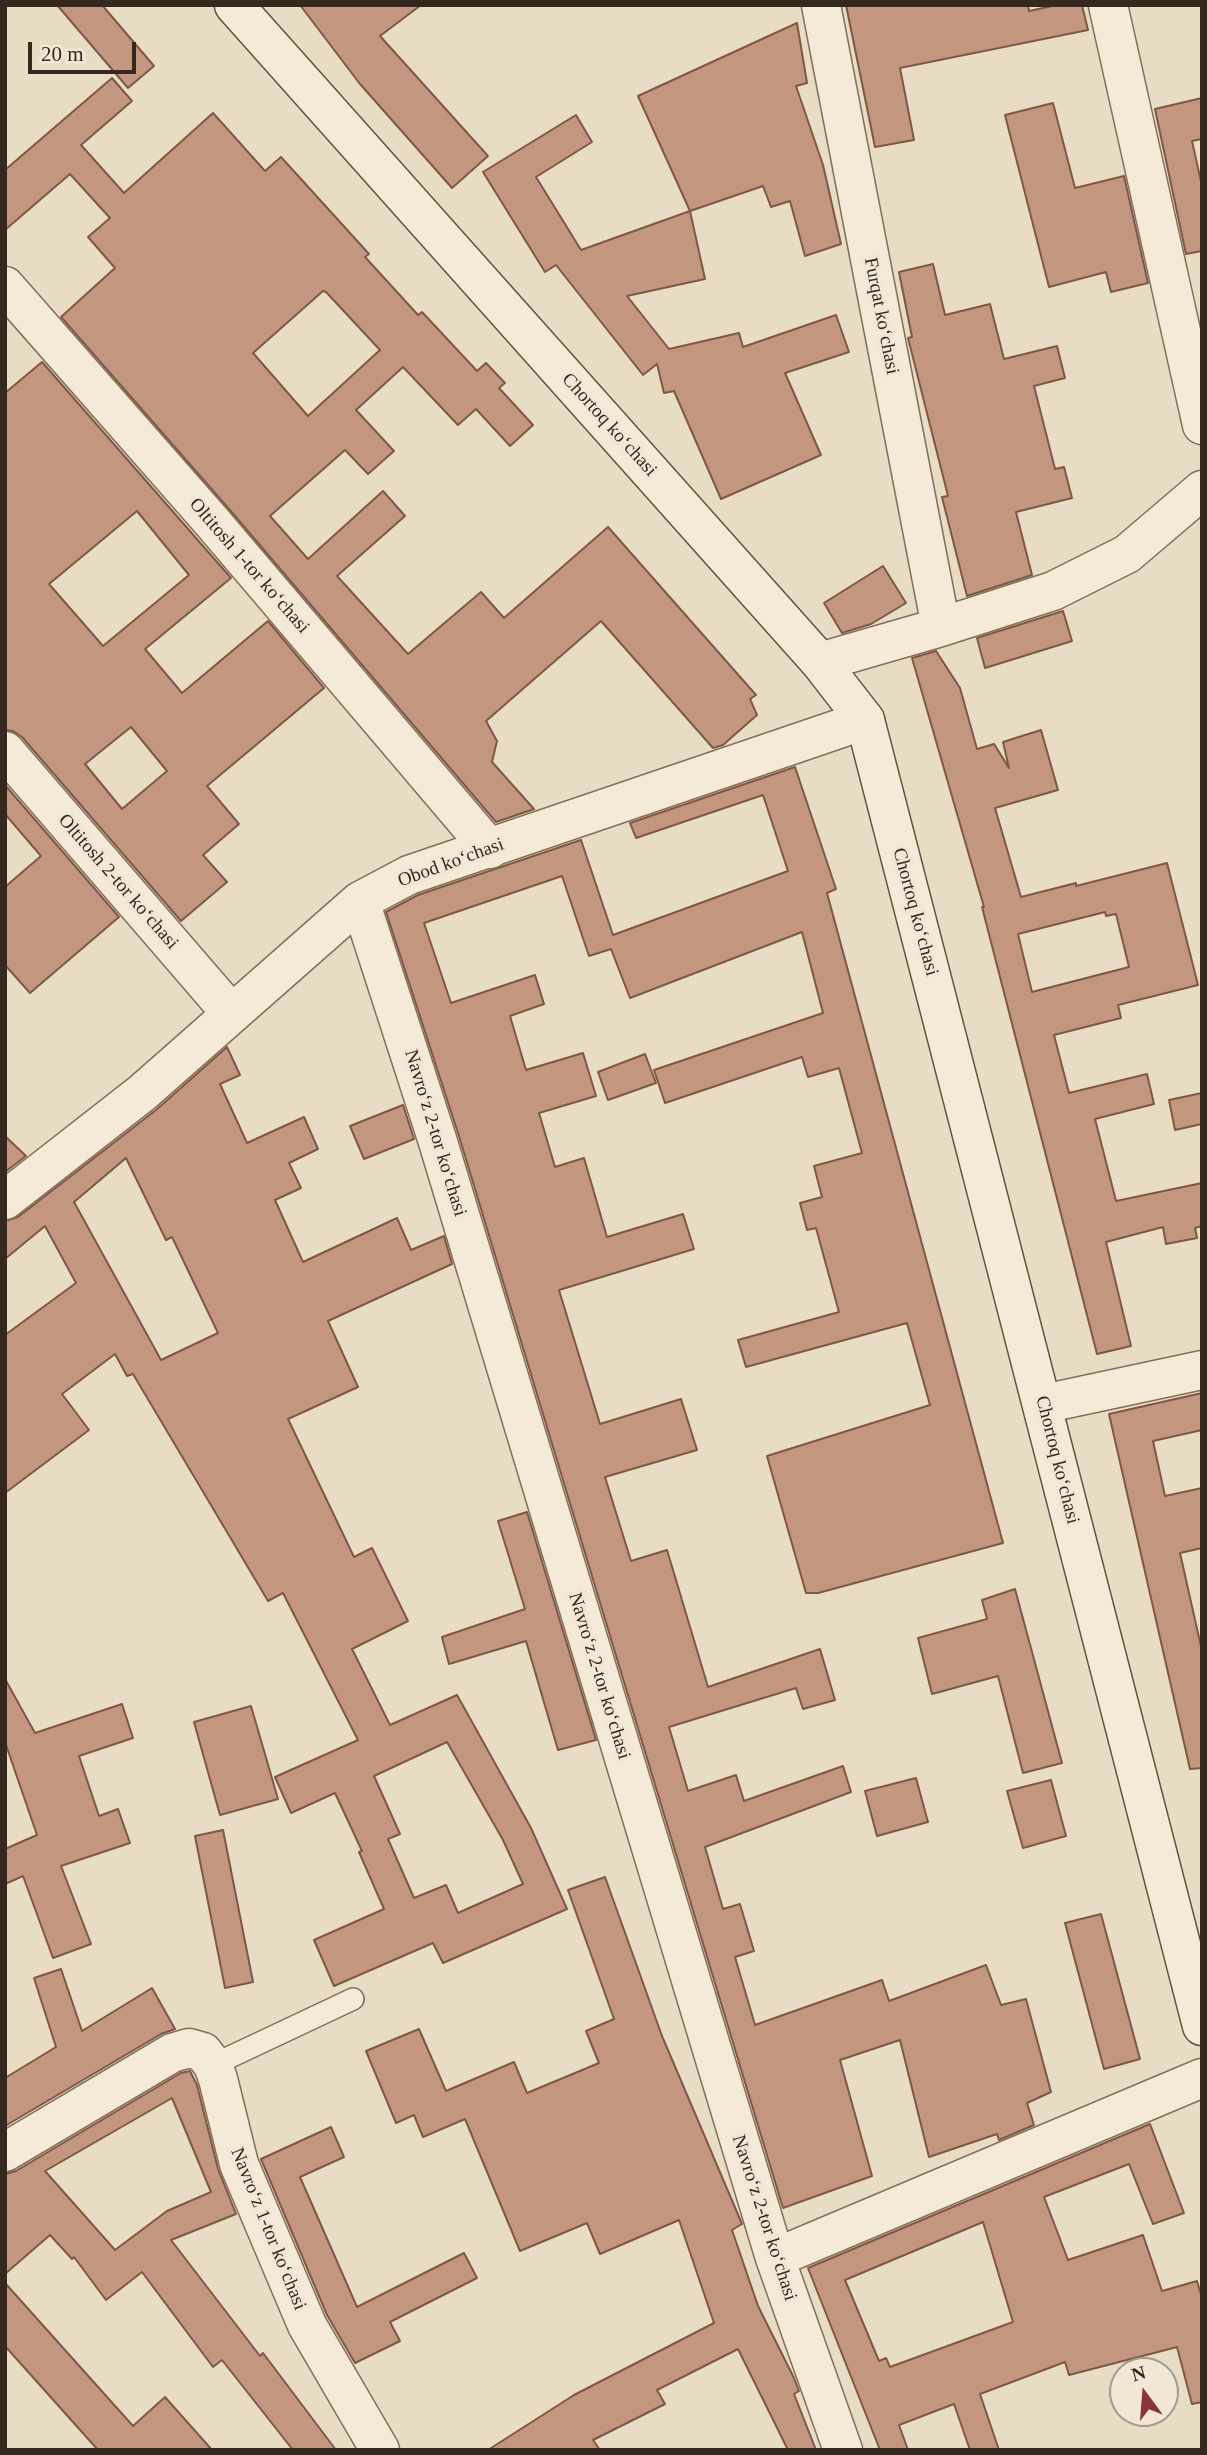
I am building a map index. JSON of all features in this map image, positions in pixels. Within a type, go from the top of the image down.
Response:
[{"type":"street","name":"Chortoq koʻchasi","points":[[234,5],[820,662],[865,720],[1202,2026]]},
{"type":"street","name":"Furqat koʻchasi","points":[[821,5],[941,627]]},
{"type":"street","points":[[1108,5],[1202,425]]},
{"type":"street","name":"Oltitosh 1-tor koʻchasi","points":[[5,286],[213,523],[490,849]]},
{"type":"street","points":[[820,662],[1053,591],[1127,554],[1202,491]]},
{"type":"street","name":"Obod koʻchasi","points":[[5,1200],[142,1093],[360,901],[409,875],[865,720]]},
{"type":"street","name":"Oltitosh 2-tor koʻchasi","points":[[5,751],[231,1013]]},
{"type":"street","name":"Navroʻz 2-tor koʻchasi","points":[[360,901],[438,1142],[775,2258],[843,2450]]},
{"type":"street","points":[[1043,1404],[1202,1370]]},
{"type":"street","points":[[5,2152],[172,2053],[189,2048],[203,2052],[213,2065]]},
{"type":"street","name":"Navroʻz 1-tor koʻchasi","points":[[213,2065],[239,2164],[307,2325],[380,2450]]},
{"type":"street","points":[[775,2258],[1202,2078]]},
{"type":"lane","points":[[213,2065],[354,2000]]},
{"type":"building","points":[[57,5],[102,5],[154,66],[128,88]]},
{"type":"building","points":[[300,5],[421,5],[380,36],[488,156],[452,188],[360,84]]},
{"type":"building","points":[[846,5],[1028,5],[1029,11],[1057,5],[1082,5],[1088,30],[900,68],[914,140],[875,147]]},
{"type":"building","points":[[797,23],[807,83],[796,86],[823,165],[841,244],[805,256],[790,201],[771,207],[763,186],[690,211],[638,96]]},
{"type":"building","points":[[112,78],[132,101],[81,145],[124,193],[213,113],[265,171],[281,157],[369,254],[365,257],[418,315],[422,312],[477,371],[486,363],[505,383],[499,388],[533,425],[510,446],[476,409],[458,425],[403,367],[356,410],[394,451],[368,474],[345,450],[270,516],[308,559],[383,491],[405,516],[337,576],[408,654],[481,592],[504,618],[608,527],[756,695],[750,699],[757,715],[723,745],[713,748],[601,621],[486,721],[497,741],[492,762],[534,809],[496,822],[61,317],[115,268],[88,237],[110,218],[70,174],[5,230],[5,170]],"holes":[[[323,291],[380,350],[308,416],[253,353]]]},
{"type":"building","points":[[1202,98],[1202,139],[1192,141],[1202,186],[1202,251],[1186,254],[1155,109]]},
{"type":"building","points":[[1053,103],[1075,188],[1124,176],[1148,283],[1111,292],[1106,272],[1049,287],[1005,115]]},
{"type":"building","points":[[576,115],[592,142],[536,177],[581,250],[690,211],[705,279],[627,296],[669,349],[739,333],[743,347],[836,315],[849,352],[785,373],[821,455],[721,499],[674,391],[664,393],[657,364],[643,375],[556,265],[545,272],[483,172]]},
{"type":"building","points":[[933,264],[945,315],[990,304],[1004,359],[1057,346],[1065,378],[1034,386],[1055,469],[1064,467],[1072,498],[1016,512],[1032,575],[967,596],[942,497],[948,496],[908,338],[912,337],[899,272]]},
{"type":"building","points":[[42,362],[231,578],[145,649],[182,693],[268,621],[324,688],[207,786],[239,824],[203,855],[227,882],[181,921],[22,737],[13,731],[5,730],[5,393]],"holes":[[[137,511],[189,575],[103,646],[49,584]],[[131,727],[167,771],[122,809],[85,764]]]},
{"type":"building","points":[[883,566],[906,603],[871,624],[842,633],[824,603]]},
{"type":"building","points":[[1063,611],[1072,641],[985,668],[977,638]]},
{"type":"building","points":[[936,651],[960,688],[977,749],[994,744],[1009,768],[1003,742],[1041,730],[1058,790],[995,808],[1021,897],[1167,863],[1198,985],[1118,1005],[1121,1018],[1054,1035],[1069,1093],[1147,1074],[1154,1104],[1095,1119],[1116,1201],[1202,1183],[1202,1226],[1195,1228],[1197,1238],[1166,1244],[1163,1227],[1106,1242],[1131,1346],[1097,1354],[984,907],[912,658]],"holes":[[[1105,912],[1106,916],[1116,914],[1129,967],[1032,992],[1018,934]]]},
{"type":"building","points":[[795,767],[836,889],[827,893],[1003,1543],[818,1593],[806,1593],[767,1456],[930,1405],[907,1323],[746,1367],[738,1340],[839,1312],[816,1228],[807,1230],[800,1203],[822,1197],[814,1166],[862,1153],[839,1068],[808,1077],[802,1057],[665,1103],[654,1070],[823,1013],[802,932],[630,998],[611,949],[589,956],[562,876],[424,923],[451,1003],[535,975],[544,1004],[510,1016],[526,1070],[583,1053],[596,1096],[539,1113],[555,1167],[584,1158],[607,1237],[683,1214],[694,1249],[559,1290],[600,1424],[681,1399],[697,1450],[605,1477],[631,1561],[667,1550],[708,1687],[820,1649],[835,1700],[803,1709],[796,1688],[669,1727],[688,1791],[736,1775],[744,1801],[843,1766],[851,1792],[705,1847],[723,1909],[740,1904],[754,1951],[735,1957],[755,2025],[882,1980],[889,2001],[986,1965],[1001,2005],[1026,1999],[1051,2092],[1027,2103],[1034,2125],[999,2140],[997,2134],[929,2157],[900,2040],[840,2060],[872,2176],[783,2208],[459,1136],[386,912],[418,895],[581,840],[613,935],[788,871],[763,795],[636,838],[630,823]]},
{"type":"building","points":[[5,785],[119,917],[30,993],[5,965],[5,887],[41,856],[5,814]]},
{"type":"building","points":[[227,1047],[240,1075],[220,1084],[247,1143],[304,1117],[318,1149],[289,1163],[301,1188],[275,1200],[303,1262],[397,1218],[411,1250],[444,1236],[452,1264],[328,1321],[358,1387],[288,1419],[354,1557],[372,1548],[408,1621],[352,1649],[390,1725],[457,1695],[531,1828],[567,1909],[443,1963],[433,1943],[334,1986],[314,1940],[384,1909],[359,1852],[362,1851],[335,1793],[291,1813],[275,1777],[358,1740],[283,1593],[268,1601],[133,1374],[127,1376],[115,1354],[62,1394],[89,1430],[5,1493],[5,1335],[76,1283],[45,1226],[5,1259],[5,1221],[18,1217],[156,1110]],"holes":[[[126,1158],[166,1240],[172,1237],[218,1333],[161,1360],[74,1202]],[[447,1742],[503,1840],[523,1884],[458,1913],[446,1885],[414,1898],[388,1839],[400,1834],[374,1776]]]},
{"type":"building","points":[[645,1054],[656,1083],[608,1100],[598,1072]]},
{"type":"building","points":[[1202,1093],[1202,1124],[1175,1130],[1169,1100]]},
{"type":"building","points":[[403,1105],[414,1139],[364,1159],[350,1126]]},
{"type":"building","points":[[5,1136],[26,1156],[5,1172]]},
{"type":"building","points":[[1202,1393],[1202,1430],[1153,1441],[1165,1496],[1202,1488],[1202,1548],[1180,1553],[1202,1651],[1202,1768],[1190,1769],[1109,1414]]},
{"type":"building","points":[[527,1512],[596,1740],[558,1750],[526,1641],[449,1664],[442,1637],[525,1609],[498,1521]]},
{"type":"building","points":[[1015,1589],[1062,1763],[1023,1773],[998,1676],[932,1694],[918,1638],[987,1619],[982,1600]]},
{"type":"building","points":[[5,1679],[35,1733],[122,1704],[133,1738],[79,1756],[99,1816],[118,1809],[130,1843],[61,1866],[91,1944],[53,1958],[23,1876],[5,1884],[5,1849],[37,1835],[5,1742]]},
{"type":"building","points":[[251,1706],[278,1799],[220,1815],[194,1722]]},
{"type":"building","points":[[916,1778],[928,1822],[877,1836],[865,1791]]},
{"type":"building","points":[[1051,1780],[1066,1836],[1023,1848],[1007,1791]]},
{"type":"building","points":[[223,1830],[253,1982],[225,1988],[195,1836]]},
{"type":"building","points":[[605,1877],[662,2036],[742,2224],[732,2230],[758,2306],[799,2391],[794,2394],[816,2450],[788,2450],[738,2349],[657,2390],[665,2404],[593,2440],[600,2450],[488,2450],[574,2395],[714,2323],[679,2220],[600,2254],[587,2223],[520,2251],[465,2119],[423,2137],[414,2115],[396,2123],[366,2051],[419,2029],[446,2091],[514,2062],[527,2093],[599,2063],[586,2031],[614,2019],[568,1890]]},
{"type":"building","points":[[1101,1914],[1140,2059],[1104,2069],[1065,1923]]},
{"type":"building","points":[[61,1969],[82,2031],[152,1988],[175,2029],[161,2034],[5,2126],[5,2078],[56,2047],[34,1978]]},
{"type":"building","points":[[190,2071],[197,2085],[218,2169],[236,2214],[171,2240],[260,2356],[263,2353],[336,2450],[293,2450],[222,2360],[213,2367],[142,2272],[106,2300],[74,2257],[72,2259],[50,2235],[5,2274],[5,2174],[16,2171],[181,2073]],"holes":[[[172,2098],[211,2192],[167,2211],[115,2250],[45,2171]]]},
{"type":"building","points":[[1150,2124],[1184,2213],[1153,2224],[1129,2164],[1044,2197],[1068,2260],[1143,2235],[1162,2291],[1197,2281],[1202,2298],[1202,2402],[1192,2404],[1177,2347],[1138,2357],[1109,2357],[1109,2365],[1069,2375],[1065,2362],[980,2394],[999,2450],[970,2450],[954,2404],[899,2425],[908,2450],[880,2450],[808,2268]],"holes":[[[983,2222],[1013,2322],[890,2367],[886,2358],[879,2361],[845,2280]]]},
{"type":"building","points":[[331,2127],[344,2157],[300,2177],[357,2307],[464,2253],[477,2278],[390,2322],[400,2341],[355,2363],[327,2315],[261,2159]]},
{"type":"building","points":[[5,2283],[133,2426],[165,2397],[212,2450],[98,2450],[5,2346]]}]
